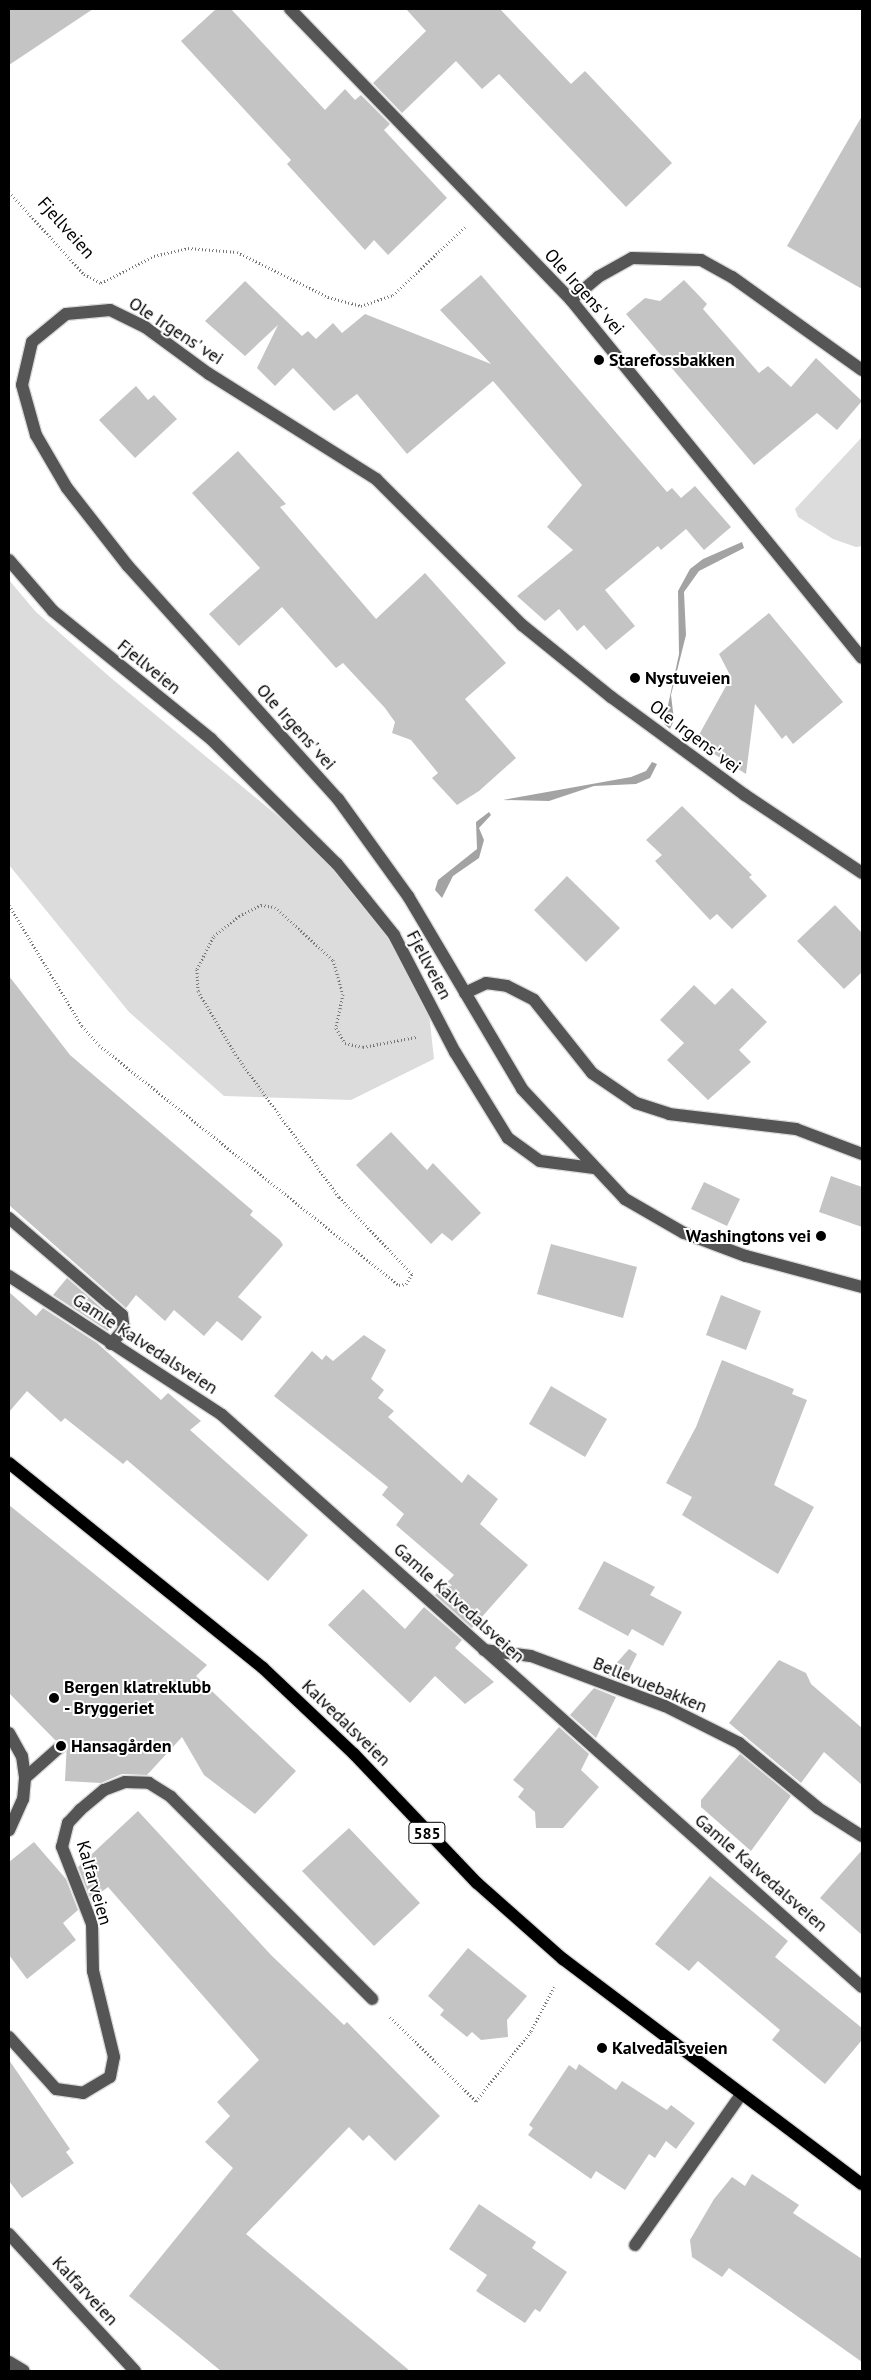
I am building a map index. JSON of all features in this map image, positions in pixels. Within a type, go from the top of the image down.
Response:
[{"type":"main road","name":"Kalvedalsveien","points":[[9,1462],[263,1668],[354,1754],[477,1883],[563,1959],[741,2095],[862,2184]]},
{"type":"street","name":"Ole Irgens' vei","points":[[290,9],[481,211],[571,300],[862,658]]},
{"type":"street","points":[[571,300],[598,277],[632,258],[701,260],[732,277],[862,370]]},
{"type":"street","name":"Ole Irgens' vei","points":[[593,1168],[522,1089],[408,896],[338,799],[128,566],[62,481],[36,435],[22,385],[32,342],[66,314],[110,310],[145,327],[209,374],[336,450],[406,506],[522,625],[611,696],[745,795],[862,873]]},
{"type":"street","name":"Fjellveien","points":[[9,560],[53,611],[211,739],[338,864],[394,935],[455,1052],[508,1138],[540,1161],[593,1168]]},
{"type":"street","points":[[465,992],[486,983],[507,986],[534,1000],[592,1073],[636,1103],[669,1114],[796,1129],[862,1154]]},
{"type":"street","points":[[593,1168],[625,1199],[684,1233],[746,1256],[862,1287]]},
{"type":"street","points":[[9,1218],[122,1315],[124,1329],[111,1344]]},
{"type":"street","name":"Gamle Kalvedalsveien","points":[[9,1276],[222,1415],[862,1987]]},
{"type":"street","name":"Bellevuebakken","points":[[484,1650],[531,1656],[665,1706],[739,1743],[818,1808],[862,1836]]},
{"type":"street","points":[[9,1733],[22,1756],[25,1778],[20,1806],[9,1830]]},
{"type":"street","points":[[25,1778],[61,1746]]},
{"type":"street","name":"Kalfarveien","points":[[9,2037],[56,2089],[83,2093],[110,2077],[114,2057],[93,1971],[92,1924],[62,1847],[68,1823],[80,1810],[104,1790],[125,1782],[149,1783],[171,1797],[372,1999]]},
{"type":"street","points":[[635,2245],[741,2095]]},
{"type":"street","name":"Kalfarveien","points":[[9,2234],[135,2371]]},
{"type":"street","points":[[9,2362],[24,2371]]},
{"type":"path","name":"Fjellveien","points":[[9,192],[84,274],[101,283]]},
{"type":"path","name":"Ole Irgens' vei","points":[[101,283],[154,256],[188,248],[237,252],[328,297],[361,306],[393,295],[481,211]]},
{"type":"path","points":[[9,905],[82,1026],[99,1045],[399,1285],[406,1284],[412,1274],[339,1197],[236,1055],[198,991],[196,969],[214,936],[239,916],[261,906],[275,907],[333,960],[343,994],[336,1028],[345,1043],[363,1046],[419,1037]]},
{"type":"path","points":[[405,2031],[476,2100],[531,2031],[552,1990]]},
{"type":"shaded area","points":[[862,437],[862,546],[856,547],[833,539],[798,517],[795,509]]},
{"type":"shaded area","points":[[742,542],[744,548],[699,571],[684,592],[686,635],[671,695],[674,720],[670,729],[664,724],[679,654],[678,591],[690,569],[703,559]]},
{"type":"shaded area","points":[[9,580],[36,612],[111,678],[348,874],[428,1004],[434,1059],[351,1100],[224,1096],[129,1012],[9,865]]},
{"type":"shaded area","points":[[652,762],[657,764],[650,778],[636,784],[594,786],[549,801],[503,800],[631,777],[646,771]]},
{"type":"shaded area","points":[[489,812],[491,815],[479,828],[484,840],[479,858],[453,876],[442,898],[435,890],[438,880],[477,849],[476,822]]},
{"type":"building","points":[[9,9],[93,9],[9,65]]},
{"type":"building","points":[[216,9],[231,9],[325,110],[345,89],[355,100],[361,95],[390,124],[384,130],[447,198],[388,255],[374,240],[365,250],[287,164],[291,160],[181,41]]},
{"type":"building","points":[[406,9],[500,9],[571,84],[585,71],[672,163],[626,207],[499,74],[482,89],[456,61],[402,113],[373,83],[426,31]]},
{"type":"building","points":[[862,116],[862,289],[787,246]]},
{"type":"building","points":[[481,275],[667,492],[672,488],[681,498],[695,486],[731,527],[704,550],[686,529],[661,550],[658,546],[605,590],[635,626],[606,650],[584,625],[577,631],[559,609],[545,621],[517,596],[573,550],[547,527],[582,485],[493,381],[407,454],[357,394],[334,411],[293,368],[275,386],[257,368],[278,325],[245,356],[205,321],[245,281],[302,336],[308,331],[316,339],[333,323],[342,333],[365,314],[491,364],[440,310]]},
{"type":"building","points":[[684,280],[707,304],[703,309],[759,373],[768,366],[791,387],[816,358],[862,401],[837,430],[817,413],[754,465],[626,314],[645,298],[660,301]]},
{"type":"building","points":[[136,386],[148,400],[154,395],[177,419],[135,458],[99,420]]},
{"type":"building","points":[[238,451],[286,504],[280,507],[376,619],[425,573],[506,663],[465,699],[516,758],[479,791],[457,805],[432,778],[438,773],[411,740],[392,733],[395,722],[385,708],[343,663],[336,668],[282,607],[239,646],[209,614],[260,568],[192,493]]},
{"type":"building","points":[[769,613],[843,702],[793,744],[786,735],[782,739],[755,704],[746,774],[695,742],[731,677],[719,654]]},
{"type":"building","points":[[682,806],[752,875],[749,877],[767,896],[732,929],[717,914],[710,920],[655,861],[662,855],[646,840]]},
{"type":"building","points":[[567,876],[620,928],[586,962],[534,910]]},
{"type":"building","points":[[835,905],[862,933],[862,972],[844,989],[797,941]]},
{"type":"building","points":[[9,976],[70,1055],[253,1211],[250,1215],[280,1240],[283,1245],[238,1297],[262,1317],[242,1341],[217,1321],[204,1336],[174,1310],[165,1321],[136,1295],[126,1308],[9,1205]]},
{"type":"building","points":[[694,985],[715,1005],[732,988],[767,1022],[739,1050],[751,1062],[708,1100],[667,1060],[684,1043],[660,1020]]},
{"type":"building","points":[[391,1132],[427,1170],[433,1163],[481,1213],[452,1241],[442,1233],[431,1244],[356,1165]]},
{"type":"building","points":[[831,1176],[862,1187],[862,1227],[819,1212]]},
{"type":"building","points":[[704,1182],[740,1199],[727,1226],[691,1209]]},
{"type":"building","points":[[551,1244],[637,1267],[623,1318],[537,1294]]},
{"type":"building","points":[[67,1278],[114,1319],[108,1331],[53,1295]]},
{"type":"building","points":[[9,1292],[36,1316],[43,1308],[97,1343],[161,1400],[168,1393],[201,1421],[190,1430],[308,1535],[268,1581],[127,1460],[123,1464],[65,1418],[61,1422],[27,1391],[9,1412]]},
{"type":"building","points":[[721,1295],[761,1311],[746,1350],[706,1335]]},
{"type":"building","points":[[364,1335],[386,1350],[371,1379],[384,1390],[378,1398],[394,1411],[388,1417],[462,1483],[468,1474],[498,1499],[480,1524],[528,1565],[472,1628],[435,1595],[454,1575],[396,1525],[404,1514],[382,1495],[388,1487],[274,1396],[312,1351],[322,1360],[326,1355],[333,1361]]},
{"type":"building","points":[[722,1360],[794,1389],[792,1394],[807,1400],[774,1485],[814,1507],[778,1574],[682,1515],[692,1497],[666,1483],[696,1427]]},
{"type":"building","points":[[551,1386],[607,1419],[585,1457],[529,1424]]},
{"type":"building","points":[[9,1505],[207,1665],[196,1676],[296,1771],[255,1814],[204,1775],[182,1737],[147,1775],[122,1774],[101,1783],[65,1781],[67,1741],[55,1740],[9,1693]]},
{"type":"building","points":[[604,1561],[655,1587],[650,1595],[682,1612],[663,1646],[632,1629],[628,1636],[578,1609]]},
{"type":"building","points":[[363,1589],[405,1629],[424,1607],[462,1640],[455,1648],[494,1682],[465,1704],[435,1676],[410,1703],[328,1625]]},
{"type":"building","points":[[629,1649],[637,1654],[623,1682],[606,1675]]},
{"type":"building","points":[[779,1660],[806,1673],[811,1684],[862,1728],[862,1785],[824,1752],[801,1783],[729,1723]]},
{"type":"building","points":[[594,1688],[616,1697],[596,1738],[570,1715]]},
{"type":"building","points":[[559,1727],[589,1754],[581,1770],[599,1787],[563,1828],[536,1828],[535,1812],[518,1797],[524,1789],[513,1780]]},
{"type":"building","points":[[740,1754],[791,1796],[751,1851],[701,1807],[701,1800]]},
{"type":"building","points":[[138,1811],[271,1955],[344,2025],[347,2022],[440,2116],[395,2161],[369,2135],[363,2141],[349,2127],[246,2234],[410,2371],[221,2371],[129,2296],[233,2168],[205,2142],[230,2116],[217,2102],[259,2060],[108,1887],[91,1900],[78,1867]]},
{"type":"building","points":[[349,1828],[420,1903],[374,1946],[302,1871]]},
{"type":"building","points":[[34,1842],[66,1879],[78,1910],[63,1923],[76,1940],[27,1979],[9,1955],[9,1862]]},
{"type":"building","points":[[862,1850],[862,1935],[820,1898]]},
{"type":"building","points":[[710,1876],[788,1941],[775,1957],[862,2028],[862,2040],[825,2084],[772,2040],[780,2030],[698,1961],[689,1971],[655,1944]]},
{"type":"building","points":[[468,1948],[527,1996],[507,2020],[508,2037],[481,2040],[472,2032],[467,2037],[440,2015],[444,2010],[428,1996]]},
{"type":"building","points":[[9,2060],[70,2149],[66,2152],[74,2163],[22,2198],[9,2181]]},
{"type":"building","points":[[579,2064],[616,2090],[622,2081],[667,2110],[671,2105],[695,2123],[676,2149],[666,2141],[655,2158],[649,2154],[625,2190],[596,2171],[591,2179],[528,2135],[533,2128],[529,2125],[569,2065],[576,2070]]},
{"type":"building","points":[[752,2174],[799,2205],[793,2213],[862,2259],[862,2362],[729,2268],[722,2277],[692,2257],[690,2240],[714,2199],[732,2177],[745,2186]]},
{"type":"building","points":[[479,2204],[536,2242],[532,2248],[567,2272],[540,2312],[535,2309],[525,2323],[476,2291],[487,2275],[449,2249]]},
{"type":"place","name":"Starefossbakken","points":[[599,360]]},
{"type":"place","name":"Nystuveien","points":[[635,678]]},
{"type":"place","name":"Washingtons vei","points":[[821,1236]]},
{"type":"place","name":"Bergen klatreklubb - Bryggeriet","points":[[54,1698]]},
{"type":"place","name":"Hansagården","points":[[61,1746]]},
{"type":"place","name":"Kalvedalsveien","points":[[602,2048]]}]
